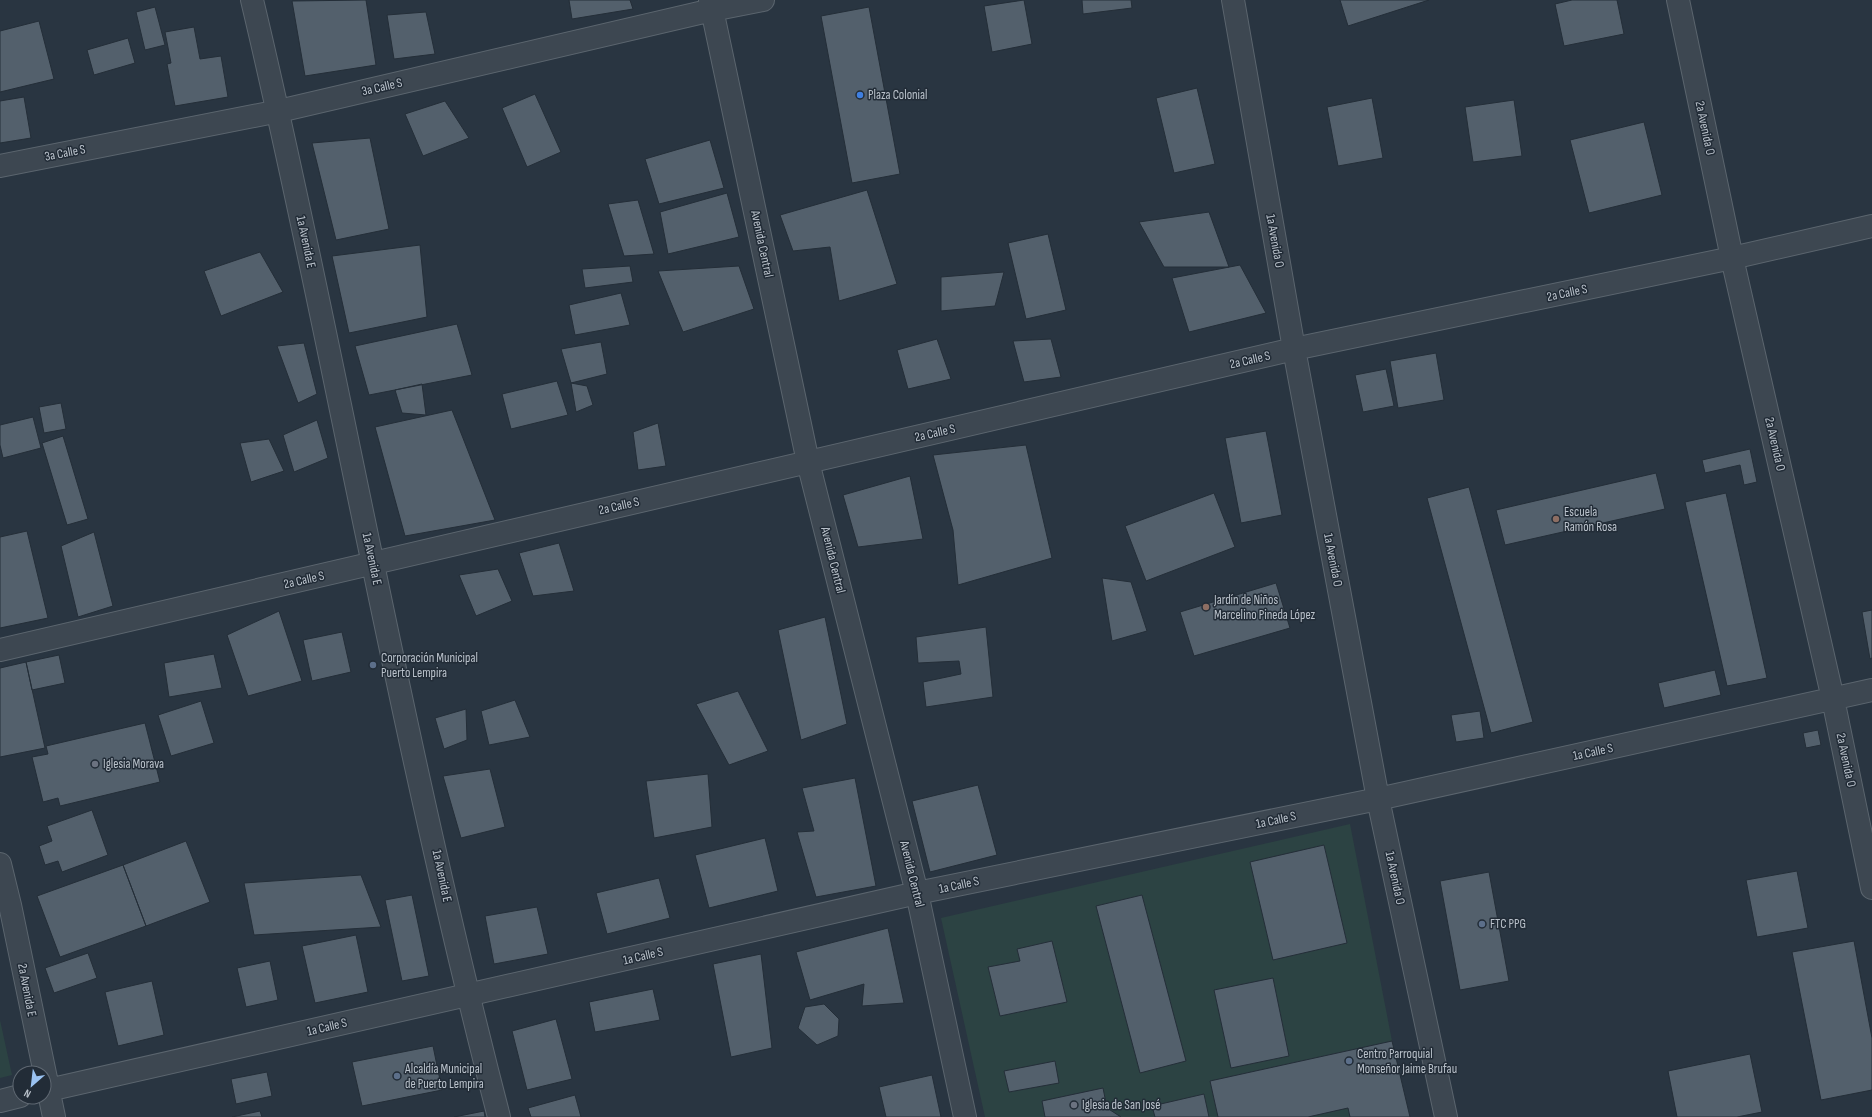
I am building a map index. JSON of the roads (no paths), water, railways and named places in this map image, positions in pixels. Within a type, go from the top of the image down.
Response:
[{"type":"street","name":"1a Avenida E","points":[[252,0],[278,111],[373,564],[468,996],[499,1117]]},
{"type":"street","name":"3a Calle S","points":[[0,166],[278,111],[711,5],[763,0]]},
{"type":"street","name":"1a Avenida O","points":[[1233,0],[1294,350],[1378,799],[1446,1117]]},
{"type":"street","name":"2a Avenida O","points":[[1678,0],[1732,258],[1833,699],[1872,888]]},
{"type":"street","name":"Avenida Central","points":[[711,5],[808,462],[917,893],[966,1117]]},
{"type":"street","name":"2a Calle S","points":[[0,650],[1294,350],[1732,258],[1872,226]]},
{"type":"street","name":"1a Calle S","points":[[52,1089],[468,996],[917,893],[1378,799],[1872,690]]},
{"type":"street","name":"2a Avenida E","points":[[0,864],[10,905],[41,1065]]},
{"type":"street","points":[[0,1101],[12,1098]]},
{"type":"street","name":"2a Avenida E","points":[[50,1105],[54,1117]]},
{"type":"place","name":"Plaza Colonial","points":[[860,95]]},
{"type":"place","name":"Escuela Ramón Rosa","points":[[1556,519]]},
{"type":"place","name":"Jardín de Niños Marcelino Pineda López","points":[[1206,607]]},
{"type":"place","name":"Corporación Municipal Puerto Lempira","points":[[373,665]]},
{"type":"place","name":"Iglesia Morava","points":[[95,764]]},
{"type":"place","name":"FTC PPG","points":[[1482,924]]},
{"type":"place","name":"Centro Parroquial Monseñor Jaime Brufau","points":[[1349,1061]]},
{"type":"place","name":"Alcaldía Municipal de Puerto Lempira","points":[[397,1076]]},
{"type":"place","name":"Iglesia de San José","points":[[1074,1105]]}]
